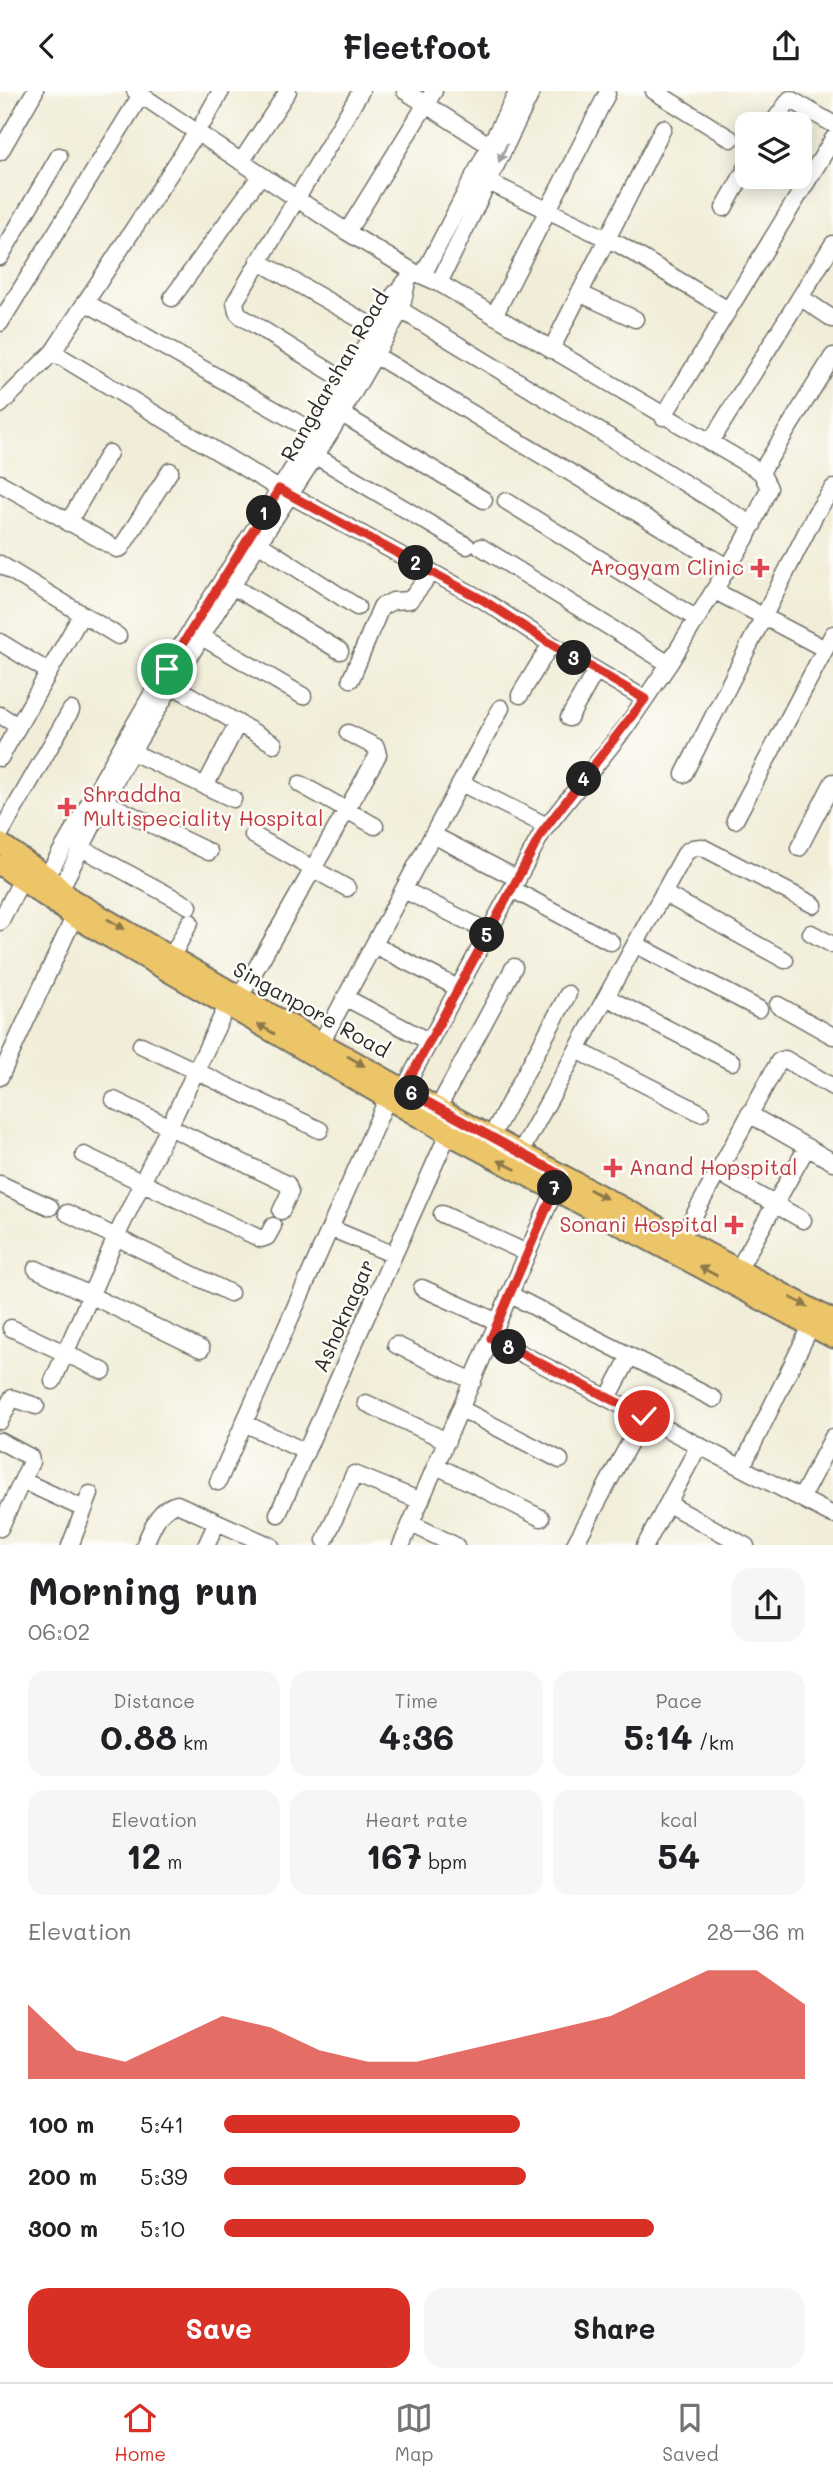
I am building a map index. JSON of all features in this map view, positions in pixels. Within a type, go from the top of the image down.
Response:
[{"type":"main road","name":"Singanpore Road","points":[[0,843],[54,882],[72,899],[172,956],[233,1004],[323,1041],[395,1090],[448,1134],[681,1239],[826,1316],[833,1338]]},
{"type":"main road","name":"Singanpore Road","points":[[0,865],[75,917],[395,1090],[438,1108],[491,1136],[520,1153],[558,1182],[826,1316]]},
{"type":"street","points":[[0,152],[35,91]]},
{"type":"street","points":[[0,405],[53,352],[221,91]]},
{"type":"street","points":[[241,162],[288,91]]},
{"type":"street","points":[[335,375],[237,312],[235,302],[361,91]]},
{"type":"street","points":[[405,91],[430,98],[489,145]]},
{"type":"street","points":[[439,283],[482,179],[489,145],[518,91]]},
{"type":"street","points":[[415,276],[482,179],[532,91]]},
{"type":"street","points":[[654,91],[731,139]]},
{"type":"street","points":[[0,323],[138,93],[200,127],[241,162],[415,276],[439,283],[761,473],[769,488],[729,568],[669,664],[547,826],[430,1042],[395,1090],[330,1228],[218,1482]]},
{"type":"street","points":[[494,316],[607,94]]},
{"type":"street","points":[[347,232],[430,98]]},
{"type":"street","points":[[781,112],[790,99],[833,124]]},
{"type":"street","points":[[551,350],[663,128]]},
{"type":"street","points":[[663,417],[833,139]]},
{"type":"street","points":[[0,257],[60,156]]},
{"type":"street","points":[[172,298],[261,175]]},
{"type":"street","points":[[482,179],[607,239],[728,310]]},
{"type":"street","points":[[724,208],[735,188]]},
{"type":"street","points":[[710,443],[833,244]]},
{"type":"street","points":[[258,261],[377,330]]},
{"type":"street","name":"Rangdarshan Road","points":[[54,882],[167,669],[285,492],[316,456],[401,310],[415,276]]},
{"type":"street","name":"Rangdarshan Road","points":[[54,882],[81,848],[132,752],[258,543],[314,432],[377,330],[394,295],[415,276]]},
{"type":"street","points":[[579,293],[635,319]]},
{"type":"street","points":[[800,297],[833,319]]},
{"type":"street","points":[[85,302],[314,432]]},
{"type":"street","points":[[401,310],[752,525]]},
{"type":"street","points":[[53,352],[285,492],[483,600],[645,699]]},
{"type":"street","points":[[375,355],[729,568]]},
{"type":"street","points":[[761,473],[833,356]]},
{"type":"street","points":[[342,414],[484,499]]},
{"type":"street","points":[[68,523],[109,453]]},
{"type":"street","points":[[316,456],[474,546],[669,664]]},
{"type":"street","points":[[0,482],[109,548],[121,548],[170,471]]},
{"type":"street","points":[[684,773],[816,513],[833,488]]},
{"type":"street","points":[[506,501],[697,619]]},
{"type":"street","points":[[258,543],[357,607]]},
{"type":"street","points":[[0,564],[118,636]]},
{"type":"street","points":[[351,679],[382,607],[393,601],[410,600],[432,572]]},
{"type":"street","points":[[232,586],[340,650]]},
{"type":"street","points":[[715,591],[763,617],[831,640],[735,820]]},
{"type":"street","points":[[0,758],[82,614]]},
{"type":"street","points":[[202,636],[303,696]]},
{"type":"street","points":[[0,642],[49,672]]},
{"type":"street","points":[[520,695],[551,644]]},
{"type":"street","points":[[569,718],[596,670]]},
{"type":"street","points":[[172,685],[274,744]]},
{"type":"street","points":[[323,1041],[501,708]]},
{"type":"street","points":[[0,834],[71,710]]},
{"type":"street","points":[[0,715],[18,726]]},
{"type":"street","points":[[205,786],[237,723]]},
{"type":"street","points":[[53,1381],[116,1237],[196,1071],[379,751],[348,733]]},
{"type":"street","points":[[132,752],[233,799]]},
{"type":"street","points":[[799,848],[833,782]]},
{"type":"street","points":[[461,783],[547,826]]},
{"type":"street","points":[[300,784],[375,826]]},
{"type":"street","points":[[105,802],[209,852]]},
{"type":"street","points":[[253,835],[347,888]]},
{"type":"street","points":[[433,835],[611,942]]},
{"type":"street","points":[[520,1153],[686,852],[702,847],[814,905]]},
{"type":"street","points":[[81,848],[189,914],[172,956]]},
{"type":"street","points":[[0,922],[21,881]]},
{"type":"street","points":[[404,890],[489,932]]},
{"type":"street","points":[[663,893],[785,960]]},
{"type":"street","points":[[0,1077],[75,917]]},
{"type":"street","points":[[811,933],[833,945]]},
{"type":"street","points":[[635,944],[759,1009]]},
{"type":"street","points":[[374,945],[458,988]]},
{"type":"street","points":[[438,1108],[514,967]]},
{"type":"street","points":[[491,1136],[568,994]]},
{"type":"street","points":[[606,997],[732,1062]]},
{"type":"street","points":[[346,998],[430,1042]]},
{"type":"street","points":[[778,1005],[833,1036]]},
{"type":"street","points":[[141,1045],[320,1131]]},
{"type":"street","points":[[577,1050],[701,1113]]},
{"type":"street","points":[[681,1239],[782,1059],[833,1087]]},
{"type":"street","points":[[114,1100],[287,1184],[290,1192],[281,1211]]},
{"type":"street","points":[[749,1114],[833,1161]]},
{"type":"street","name":"Ashoknagar","points":[[278,1514],[448,1134]]},
{"type":"street","points":[[738,1270],[807,1147]]},
{"type":"street","points":[[84,1155],[261,1239],[267,1237],[273,1226]]},
{"type":"street","points":[[718,1173],[803,1220]]},
{"type":"street","points":[[401,1545],[558,1182]]},
{"type":"street","points":[[0,1184],[50,1207]]},
{"type":"street","points":[[67,1213],[230,1293]]},
{"type":"street","points":[[442,1214],[527,1253]]},
{"type":"street","points":[[330,1228],[394,1255]]},
{"type":"street","points":[[36,1269],[201,1349]]},
{"type":"street","points":[[422,1288],[498,1322]]},
{"type":"street","points":[[509,1294],[714,1399]]},
{"type":"street","points":[[742,1467],[826,1316]]},
{"type":"street","points":[[11,1328],[103,1371]]},
{"type":"street","points":[[491,1338],[833,1515]]},
{"type":"street","points":[[396,1345],[473,1381]]},
{"type":"street","points":[[608,1398],[630,1356]]},
{"type":"street","points":[[0,1421],[12,1398],[36,1406]]},
{"type":"street","points":[[366,1403],[447,1441]]},
{"type":"street","points":[[461,1409],[560,1460]]},
{"type":"street","points":[[574,1545],[644,1416]]},
{"type":"street","points":[[244,1423],[306,1452]]},
{"type":"street","points":[[800,1498],[833,1437]]},
{"type":"street","points":[[0,1441],[30,1457],[31,1462],[1,1520]]},
{"type":"street","points":[[645,1545],[699,1445]]},
{"type":"street","points":[[437,1466],[541,1517]]},
{"type":"street","points":[[325,1540],[355,1474],[421,1501]]},
{"type":"street","points":[[23,1481],[87,1502],[70,1545]]},
{"type":"street","points":[[144,1545],[167,1507],[177,1504],[269,1545]]},
{"type":"street","points":[[668,1504],[746,1545]]},
{"type":"street","points":[[206,1545],[217,1522]]},
{"type":"street","points":[[412,1524],[456,1545]]},
{"type":"place","name":"Arogyam Clinic","points":[[760,568]]},
{"type":"place","name":"Shraddha Multispeciality Hospital","points":[[67,807]]},
{"type":"place","name":"Anand Hopspital","points":[[613,1168]]},
{"type":"place","name":"Sonani Hospital","points":[[734,1225]]},
{"type":"route","points":[[167,669],[279,489],[483,600],[645,699],[543,831],[404,1089],[561,1175],[491,1338],[644,1416]]}]
